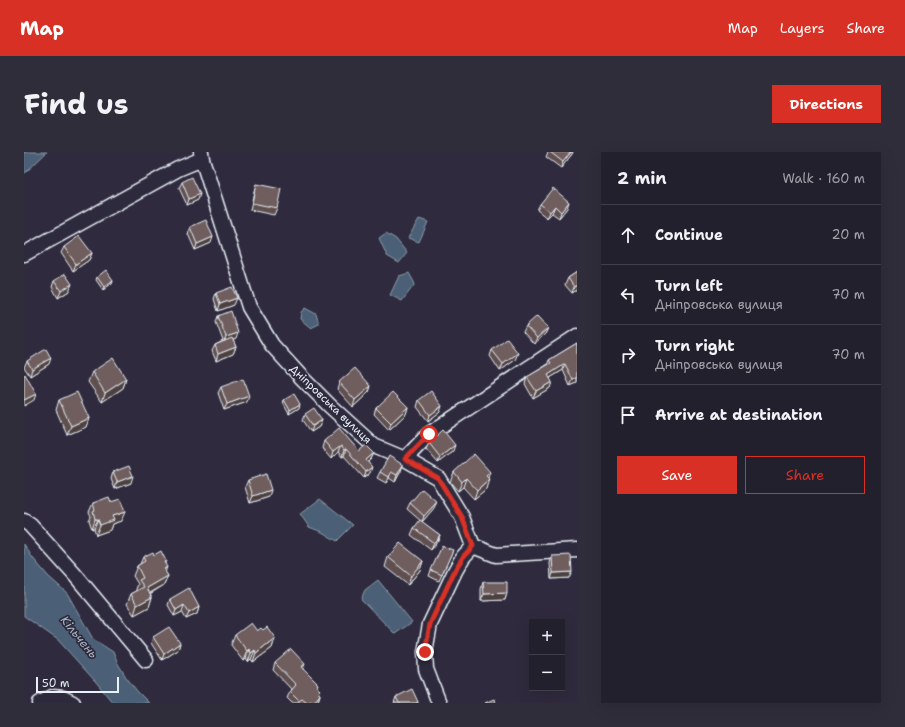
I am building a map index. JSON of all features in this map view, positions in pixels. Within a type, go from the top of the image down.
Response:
[{"type":"street","name":"Дніпровська вулиця","points":[[24,254],[201,156],[249,307],[272,345],[330,406],[374,446],[405,459],[438,478],[462,517],[473,546]]},
{"type":"street","points":[[405,459],[429,434],[577,336]]},
{"type":"street","points":[[24,521],[30,525],[74,575],[146,660]]},
{"type":"street","points":[[439,703],[426,669],[425,652],[430,624],[455,570],[463,557],[473,546],[496,555],[577,550]]},
{"type":"street","points":[[40,703],[52,697],[63,698],[73,703]]},
{"type":"water","points":[[24,152],[47,152],[24,174]]},
{"type":"water","points":[[419,219],[428,222],[419,242],[408,238]]},
{"type":"water","points":[[386,233],[396,239],[407,253],[399,263],[387,256],[379,238]]},
{"type":"water","points":[[409,273],[415,284],[402,301],[390,295],[399,276]]},
{"type":"water","points":[[305,308],[316,314],[319,324],[311,328],[300,319],[301,312]]},
{"type":"water","points":[[320,499],[353,525],[337,541],[322,532],[309,527],[300,514]]},
{"type":"water","name":"Кільчень","points":[[24,544],[32,557],[48,576],[67,593],[93,639],[113,652],[126,677],[149,703],[113,703],[58,640],[24,616]]},
{"type":"water","points":[[378,580],[412,622],[395,634],[361,599],[365,590]]},
{"type":"building","points":[[550,152],[571,152],[563,162]]},
{"type":"building","points":[[192,177],[200,194],[189,199],[182,182]]},
{"type":"building","points":[[256,184],[281,189],[277,208],[252,203]]},
{"type":"building","points":[[553,188],[569,202],[561,212],[555,206],[550,212],[540,204]]},
{"type":"building","points":[[206,220],[213,237],[197,244],[190,227]]},
{"type":"building","points":[[79,236],[92,253],[76,264],[64,247]]},
{"type":"building","points":[[106,270],[113,280],[104,287],[97,277]]},
{"type":"building","points":[[577,272],[577,285],[574,287],[568,278]]},
{"type":"building","points":[[65,274],[72,284],[61,291],[54,281]]},
{"type":"building","points":[[232,287],[237,298],[220,304],[216,293]]},
{"type":"building","points":[[231,311],[238,333],[226,337],[218,316]]},
{"type":"building","points":[[537,316],[548,328],[537,338],[526,326]]},
{"type":"building","points":[[232,338],[236,347],[218,354],[215,345]]},
{"type":"building","points":[[507,339],[518,353],[503,364],[492,350]]},
{"type":"building","points":[[577,343],[577,378],[573,380],[565,364],[548,375],[552,382],[536,391],[527,377],[551,363],[549,360]]},
{"type":"building","points":[[46,349],[51,358],[32,369],[27,361]]},
{"type":"building","points":[[113,358],[126,379],[105,393],[92,372]]},
{"type":"building","points":[[355,368],[371,386],[355,400],[339,382]]},
{"type":"building","points":[[25,374],[36,394],[24,400],[24,375]]},
{"type":"building","points":[[243,379],[249,396],[227,404],[221,387]]},
{"type":"building","points":[[431,391],[442,406],[430,415],[419,400]]},
{"type":"building","points":[[77,392],[89,418],[71,426],[59,400]]},
{"type":"building","points":[[393,392],[408,407],[391,423],[376,408]]},
{"type":"building","points":[[294,394],[300,404],[290,410],[284,400]]},
{"type":"building","points":[[314,408],[322,420],[313,426],[305,414]]},
{"type":"building","points":[[339,428],[359,451],[366,445],[374,453],[366,460],[372,467],[366,472],[346,449],[344,450],[341,446],[333,452],[324,441]]},
{"type":"building","points":[[443,430],[455,445],[440,457],[429,443]]},
{"type":"building","points":[[474,454],[490,472],[486,476],[489,479],[477,490],[466,478],[462,482],[454,472]]},
{"type":"building","points":[[389,456],[403,465],[397,475],[391,472],[388,477],[380,472]]},
{"type":"building","points":[[129,466],[133,476],[117,482],[113,472]]},
{"type":"building","points":[[266,474],[271,490],[253,496],[248,480]]},
{"type":"building","points":[[422,489],[437,502],[424,516],[410,503]]},
{"type":"building","points":[[109,497],[111,502],[120,499],[125,512],[112,516],[114,520],[100,525],[98,519],[95,519],[93,503]]},
{"type":"building","points":[[420,520],[440,535],[434,543],[414,528]]},
{"type":"building","points":[[400,543],[423,561],[411,576],[388,557]]},
{"type":"building","points":[[442,546],[453,550],[442,575],[431,570]]},
{"type":"building","points":[[161,551],[166,561],[164,562],[167,567],[164,569],[168,576],[147,588],[152,597],[137,605],[131,594],[144,587],[139,580],[143,578],[137,566],[145,561],[143,557],[153,552],[154,555]]},
{"type":"building","points":[[571,555],[572,572],[553,573],[552,556]]},
{"type":"building","points":[[483,582],[507,582],[507,593],[484,594]]},
{"type":"building","points":[[189,588],[199,607],[189,613],[184,605],[176,610],[170,599]]},
{"type":"building","points":[[251,623],[257,631],[261,628],[263,630],[267,627],[275,638],[256,653],[255,650],[251,653],[249,649],[247,651],[235,635]]},
{"type":"building","points":[[169,627],[180,643],[164,654],[153,637]]},
{"type":"building","points":[[291,649],[305,664],[301,667],[318,684],[316,686],[320,690],[318,692],[320,695],[313,703],[310,701],[307,703],[302,699],[299,701],[290,692],[296,685],[275,663]]},
{"type":"building","points":[[412,689],[418,702],[399,703],[396,697]]},
{"type":"building","points":[[494,699],[496,703],[485,703]]},
{"type":"route","points":[[425,652],[430,624],[455,570],[463,557],[473,546],[462,517],[438,478],[405,459],[429,434]]}]
